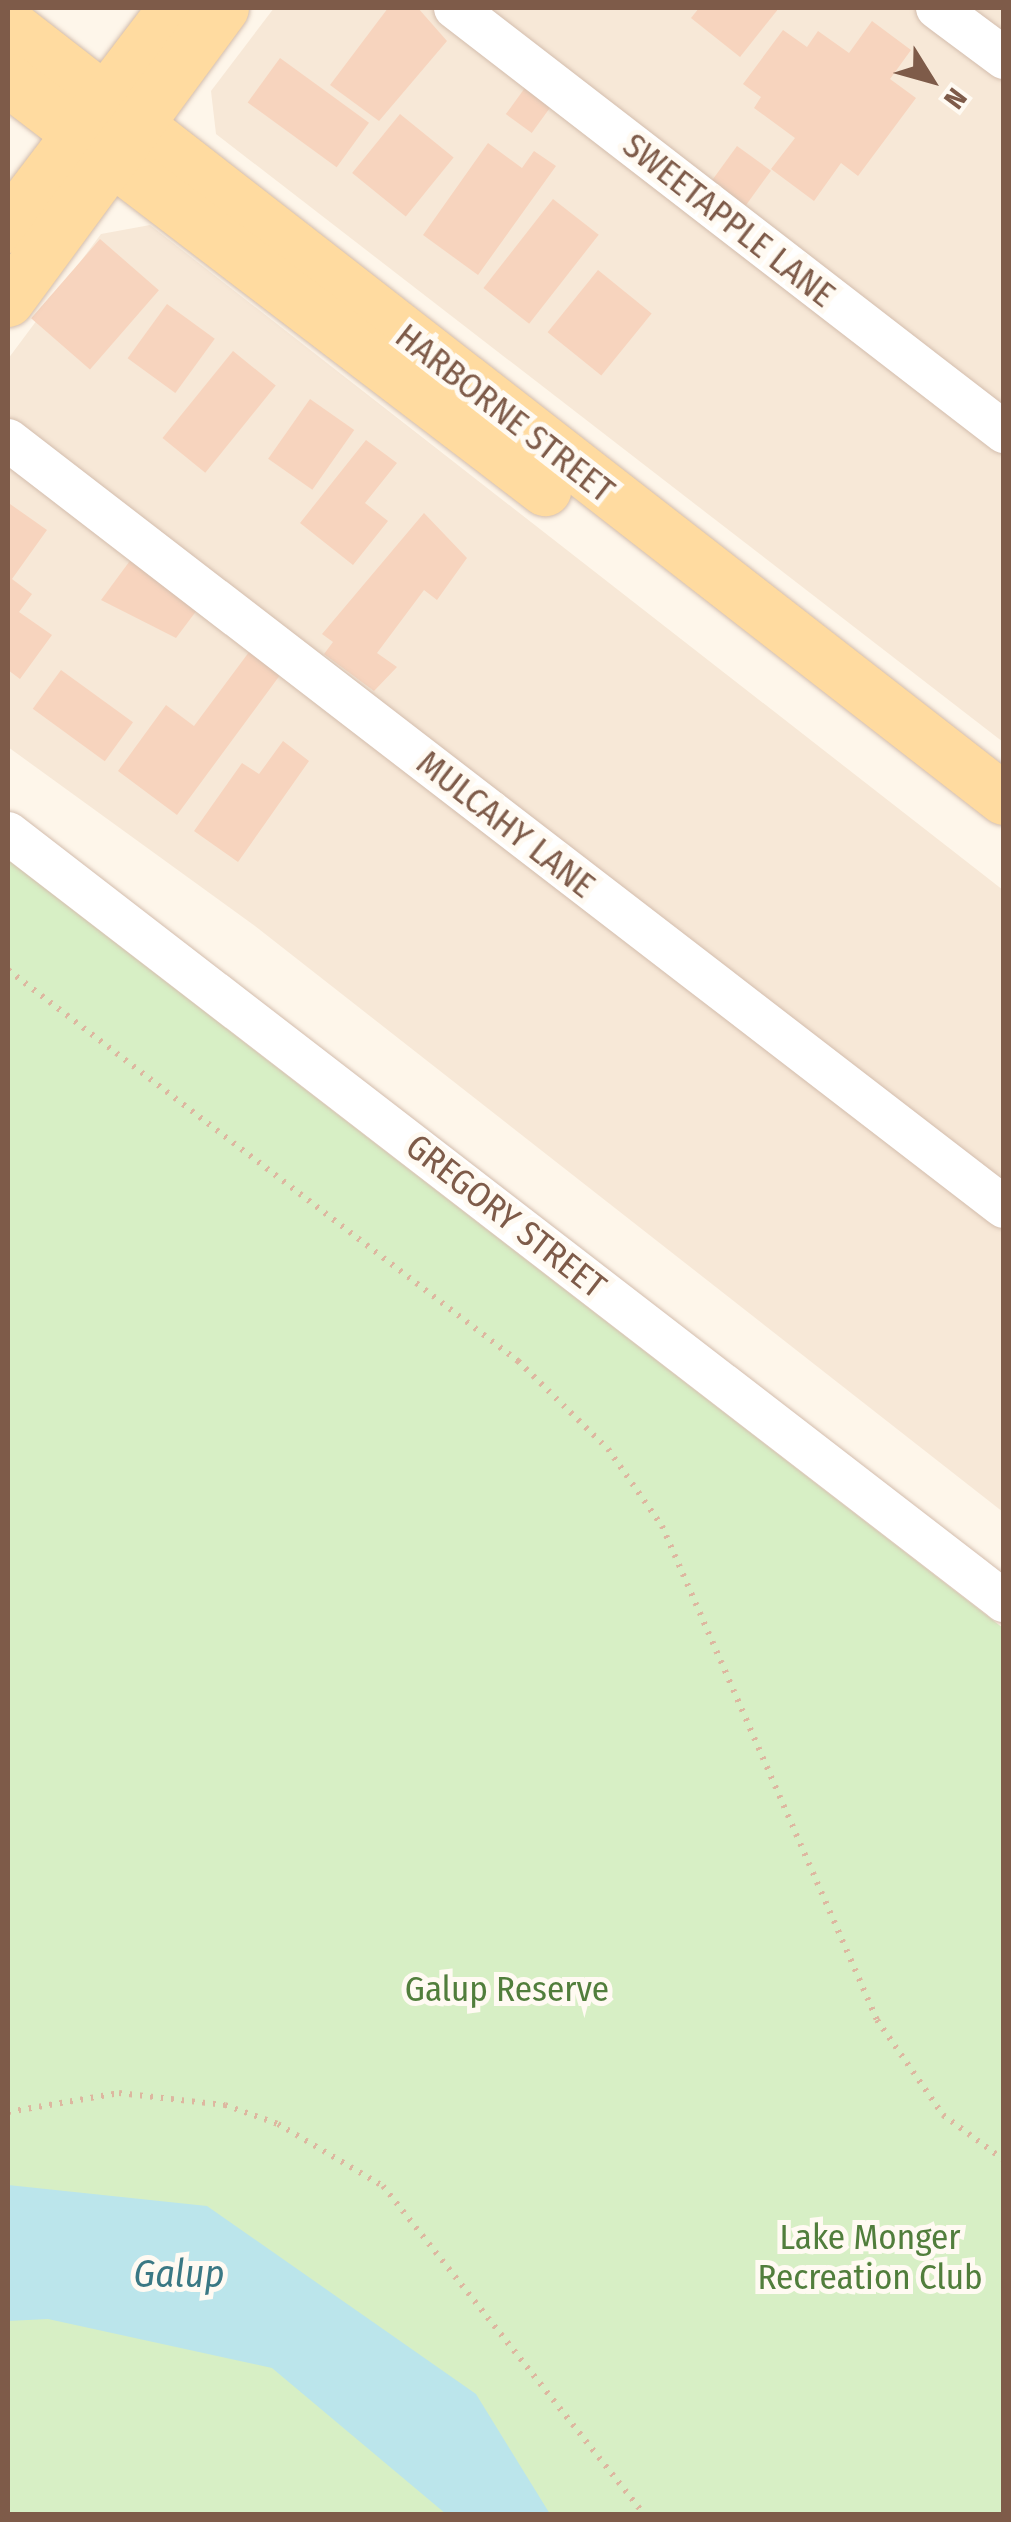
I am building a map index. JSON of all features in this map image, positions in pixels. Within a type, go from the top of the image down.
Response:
[{"type":"main road","points":[[8,301],[109,130],[175,8]]},
{"type":"main road","points":[[8,227],[109,130],[223,8]]},
{"type":"main road","name":"HARBORNE STREET","points":[[8,24],[109,130],[1004,839]]},
{"type":"main road","name":"HARBORNE STREET","points":[[8,80],[109,130],[1004,799]]},
{"type":"street","name":"SWEETAPPLE LANE","points":[[455,8],[1004,432]]},
{"type":"street","points":[[937,8],[1004,58]]},
{"type":"street","name":"MULCAHY LANE","points":[[8,440],[1004,1208]]},
{"type":"street","name":"GREGORY STREET","points":[[8,833],[1004,1601]]},
{"type":"path","points":[[8,970],[518,1362],[608,1449],[662,1526],[877,2020],[942,2115],[1004,2160]]},
{"type":"path","points":[[8,2112],[119,2094],[225,2105],[278,2124],[383,2186],[644,2514]]},
{"type":"shaded area","points":[[274,8],[1003,8],[1003,742],[216,134],[211,91]]},
{"type":"shaded area","points":[[150,225],[1003,890],[1003,1512],[255,926],[8,747],[8,359],[101,234]]},
{"type":"green space","name":"Galup Reserve","points":[[8,860],[1003,1628],[1003,2514],[8,2514]]},
{"type":"water","name":"Galup","points":[[8,2185],[207,2206],[476,2394],[550,2514],[446,2514],[272,2368],[48,2319],[8,2321]]},
{"type":"building","points":[[388,8],[418,8],[447,41],[379,121],[330,85]]},
{"type":"building","points":[[699,8],[779,8],[740,57],[691,18]]},
{"type":"building","points":[[872,21],[911,50],[890,79],[916,98],[858,176],[841,163],[814,201],[771,169],[795,138],[754,108],[761,97],[743,84],[783,30],[807,47],[818,31],[849,53]]},
{"type":"building","points":[[280,58],[369,123],[337,167],[248,102]]},
{"type":"building","points":[[527,85],[553,104],[532,133],[506,114]]},
{"type":"building","points":[[400,114],[454,157],[406,216],[352,173]]},
{"type":"building","points":[[488,143],[522,168],[534,151],[556,166],[478,275],[423,235]]},
{"type":"building","points":[[737,146],[771,171],[744,208],[710,183]]},
{"type":"building","points":[[553,199],[599,235],[529,324],[483,288]]},
{"type":"building","points":[[100,239],[159,290],[90,369],[31,318]]},
{"type":"building","points":[[598,270],[652,313],[601,376],[548,332]]},
{"type":"building","points":[[167,304],[215,339],[175,393],[128,358]]},
{"type":"building","points":[[233,351],[276,386],[205,473],[163,438]]},
{"type":"building","points":[[310,399],[354,430],[312,490],[268,459]]},
{"type":"building","points":[[366,440],[397,463],[365,503],[388,521],[353,565],[300,523]]},
{"type":"building","points":[[10,504],[47,530],[12,579],[32,594],[19,612],[52,635],[20,679],[8,670]]},
{"type":"building","points":[[424,513],[467,558],[437,600],[424,590],[377,653],[397,667],[374,691],[324,654],[333,642],[322,634]]},
{"type":"building","points":[[132,558],[197,610],[176,638],[101,600]]},
{"type":"building","points":[[252,648],[283,671],[177,815],[118,771],[166,705],[194,726]]},
{"type":"building","points":[[61,670],[133,722],[105,761],[33,709]]},
{"type":"building","points":[[283,741],[309,761],[238,862],[194,831],[242,763],[259,774]]},
{"type":"park label","name":"Lake Monger Recreation Club","points":[[870,2257]]}]
